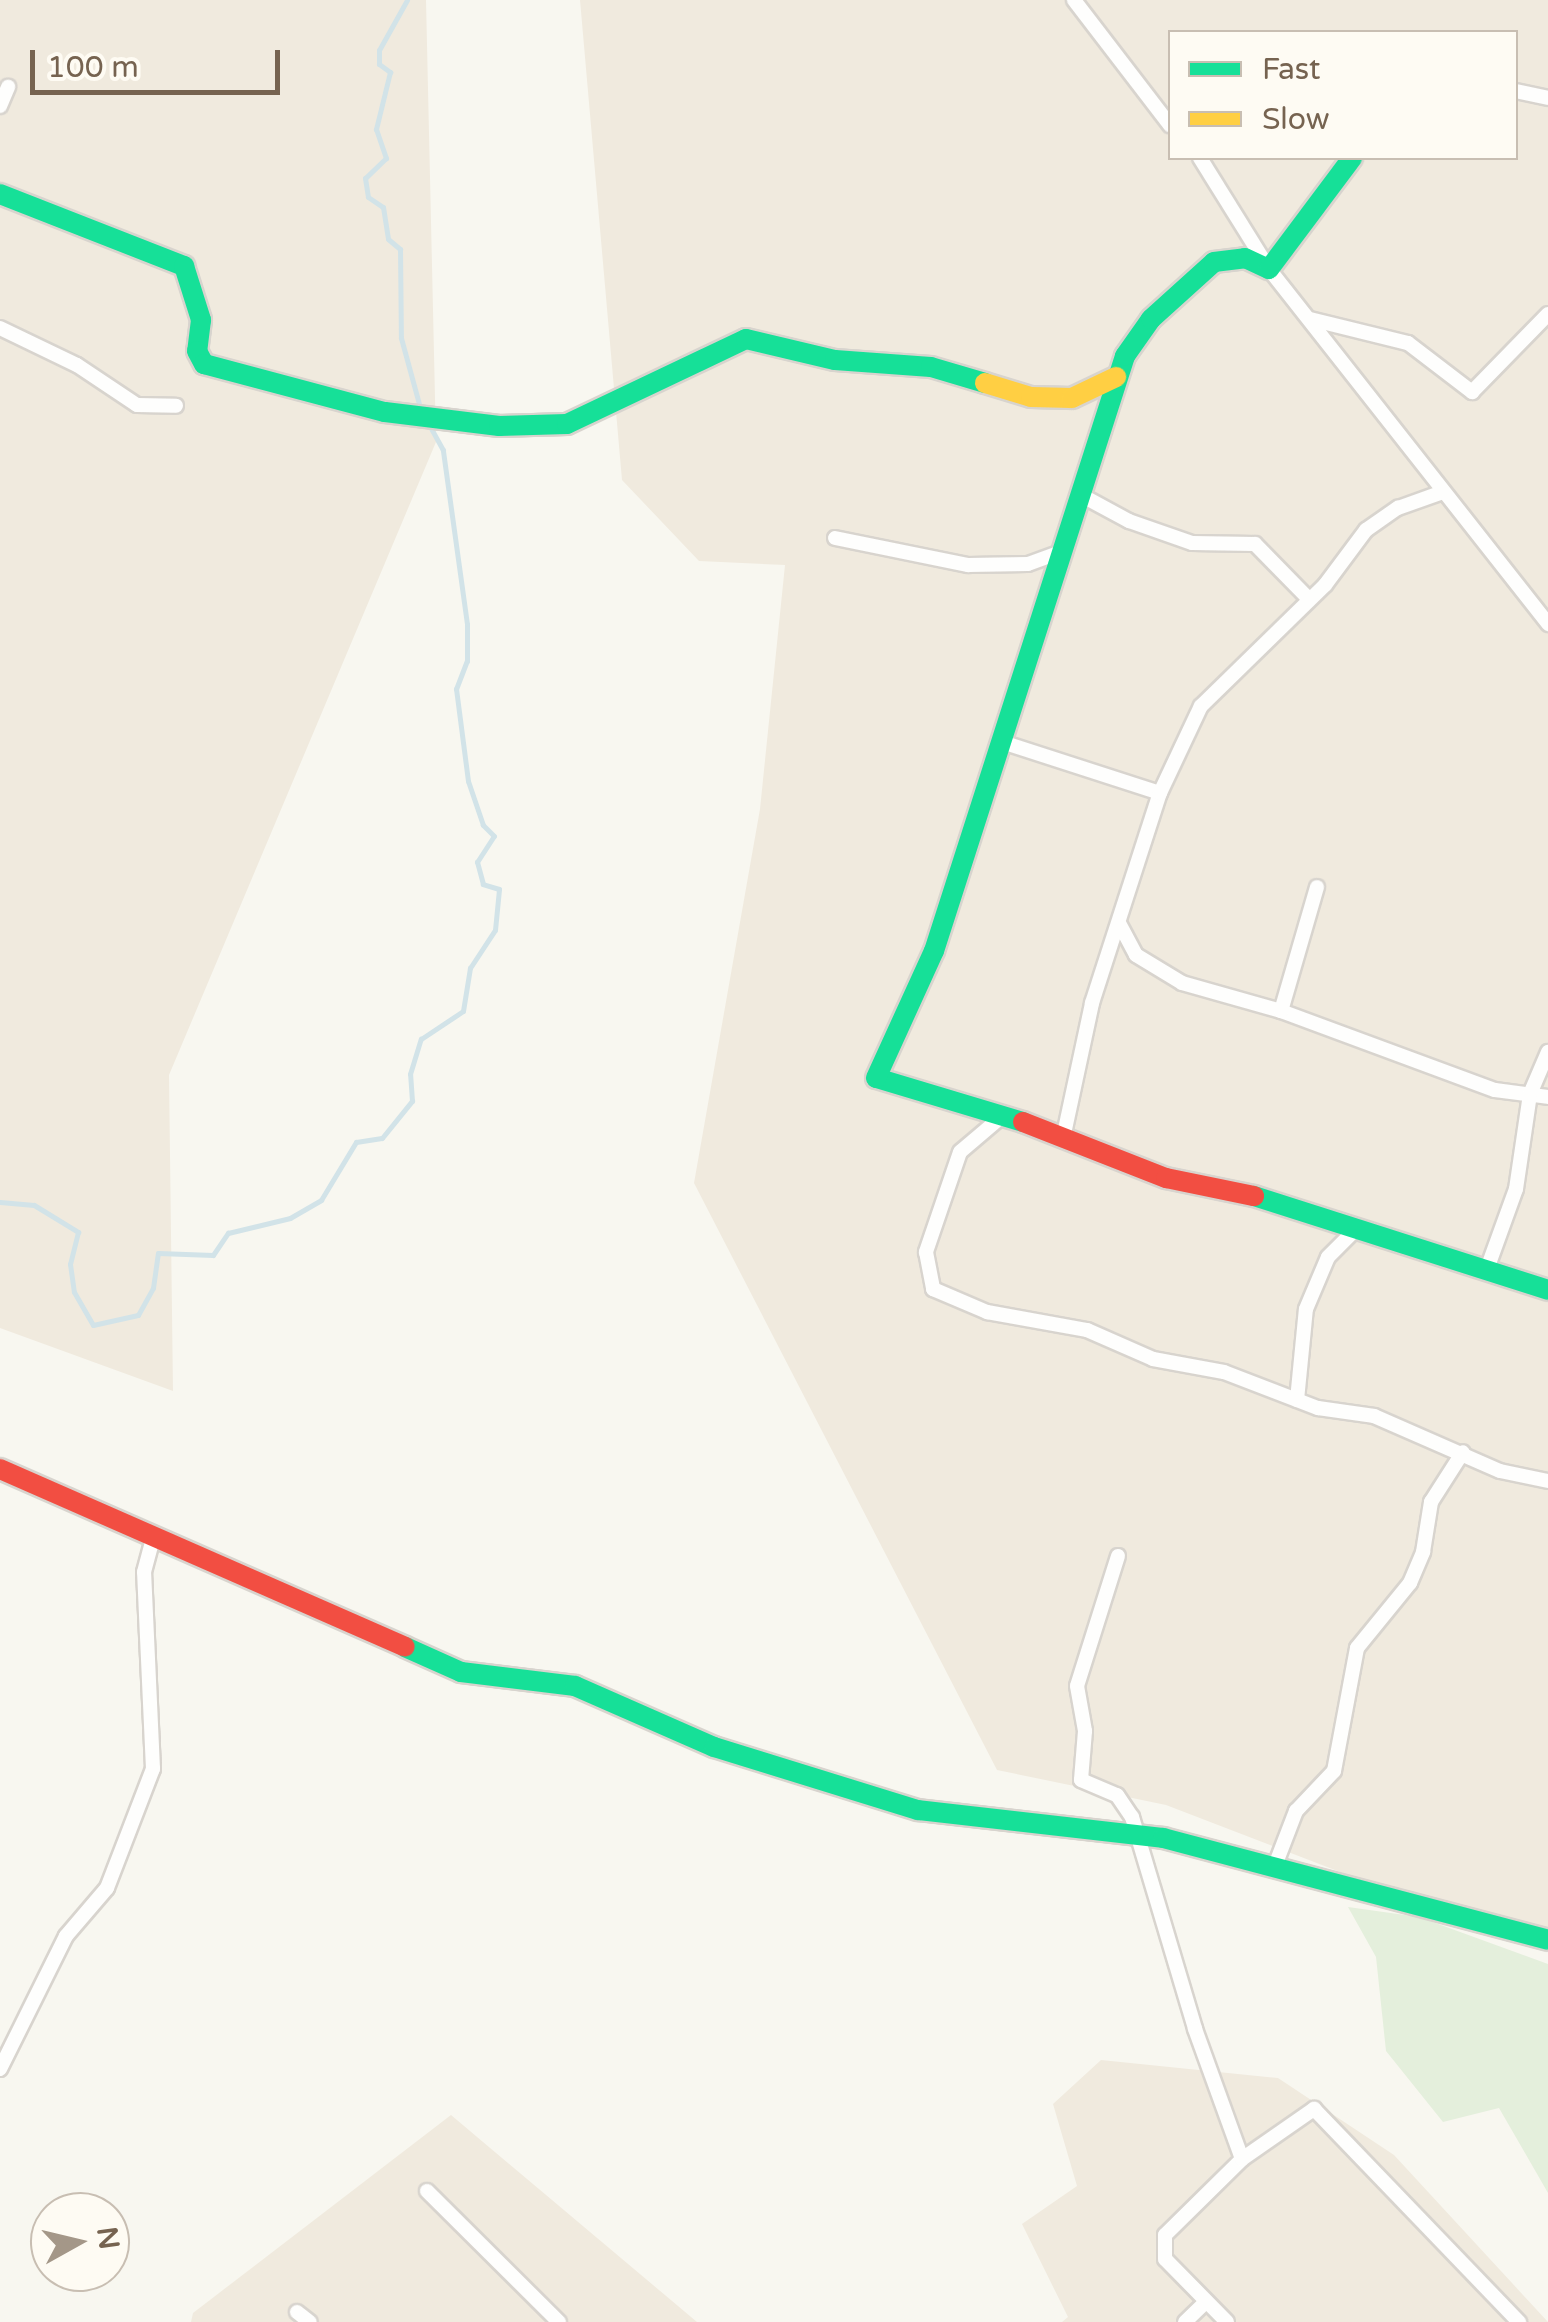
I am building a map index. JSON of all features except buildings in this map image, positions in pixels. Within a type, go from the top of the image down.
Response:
[{"type":"street","points":[[1074,0],[1168,121]]},
{"type":"street","points":[[0,106],[8,88]]},
{"type":"street","points":[[1518,92],[1548,98]]},
{"type":"street","points":[[1201,160],[1269,268],[1440,493],[1548,624]]},
{"type":"street","points":[[1269,268],[1350,160]]},
{"type":"street","points":[[0,194],[184,266],[201,320],[198,351],[204,364],[385,412],[499,426],[566,424],[746,339],[824,359],[932,367],[1055,400],[1090,393],[1116,377]]},
{"type":"street","points":[[1269,268],[1232,258],[1202,271],[1132,342],[1116,377],[934,951],[876,1078],[1064,1134],[1131,1167],[1274,1200],[1354,1231],[1548,1290]]},
{"type":"street","points":[[1309,318],[1408,343],[1472,392],[1548,314]]},
{"type":"street","points":[[0,328],[76,365],[137,404],[176,406]]},
{"type":"street","points":[[1064,1134],[1092,1003],[1160,793],[1201,706],[1306,596],[1324,585],[1379,518],[1440,493]]},
{"type":"street","points":[[1079,494],[1129,521],[1192,542],[1254,544],[1306,596]]},
{"type":"street","points":[[836,538],[968,565],[1028,564],[1062,552]]},
{"type":"street","points":[[1536,610],[1548,599]]},
{"type":"street","points":[[999,741],[1160,793]]},
{"type":"street","points":[[1281,1011],[1316,888]]},
{"type":"street","points":[[1118,922],[1127,944],[1152,968],[1494,1090],[1548,1097]]},
{"type":"street","points":[[1487,1270],[1516,1189],[1530,1094],[1548,1052]]},
{"type":"street","points":[[1000,1118],[973,1136],[953,1170],[926,1252],[933,1288],[988,1312],[1087,1330],[1153,1359],[1203,1365],[1297,1400],[1374,1416],[1500,1471],[1548,1481]]},
{"type":"street","points":[[1297,1400],[1306,1309],[1328,1257],[1354,1231]]},
{"type":"street","points":[[1276,1863],[1296,1811],[1334,1771],[1357,1648],[1410,1582],[1423,1552],[1431,1502],[1463,1452]]},
{"type":"street","points":[[0,1469],[460,1672],[575,1686],[702,1742],[918,1810],[1139,1834],[1276,1863],[1548,1940]]},
{"type":"street","points":[[0,2069],[66,1936],[108,1888],[154,1769],[144,1572],[154,1535]]},
{"type":"street","points":[[1118,1556],[1077,1686],[1084,1730],[1080,1768],[1087,1785],[1126,1804],[1139,1834],[1194,2029],[1242,2159]]},
{"type":"street","points":[[1227,2322],[1165,2258],[1165,2235],[1242,2159],[1302,2112],[1325,2115],[1519,2322]]},
{"type":"street","points":[[428,2191],[559,2322]]},
{"type":"street","points":[[1185,2322],[1205,2303]]},
{"type":"shaded area","points":[[0,0],[426,0],[436,442],[169,1075],[173,1391],[0,1328]]},
{"type":"shaded area","points":[[580,0],[1548,0],[1548,1952],[1166,1805],[997,1770],[694,1183],[760,809],[785,565],[699,561],[622,480]]},
{"type":"shaded area","points":[[1101,2060],[1278,2078],[1394,2155],[1548,2322],[1062,2322],[1068,2317],[1022,2224],[1077,2186],[1053,2104]]},
{"type":"shaded area","points":[[451,2115],[697,2322],[191,2322],[193,2313]]},
{"type":"green space","points":[[1348,1907],[1419,1917],[1548,1964],[1548,2193],[1499,2108],[1443,2122],[1386,2051],[1376,1957]]},
{"type":"waterway","points":[[407,0],[379,50],[379,64],[390,72],[376,129],[386,158],[365,178],[368,197],[383,207],[388,239],[400,249],[401,338],[421,411]]},
{"type":"waterway","points":[[0,1202],[34,1205],[78,1232],[70,1264],[74,1292],[93,1325],[138,1315],[153,1288],[158,1253],[213,1255],[228,1233],[290,1218],[321,1200],[356,1142],[382,1138],[412,1101],[410,1074],[421,1039],[463,1011],[470,968],[495,930],[499,889],[483,884],[477,862],[494,836],[483,825],[468,781],[456,689],[467,661],[467,624],[443,450],[429,425]]},
{"type":"traffic: fast","points":[[1023,1122],[876,1078],[934,951],[1125,356],[1151,319],[1214,262],[1245,258],[1269,269],[1351,160]]},
{"type":"traffic: fast","points":[[0,194],[184,266],[201,320],[197,351],[204,364],[385,412],[499,426],[567,424],[746,339],[835,360],[931,367],[985,383]]},
{"type":"traffic: fast","points":[[1254,1196],[1548,1290]]},
{"type":"traffic: fast","points":[[405,1647],[461,1672],[575,1686],[714,1747],[918,1810],[1163,1838],[1548,1940]]},
{"type":"traffic: slow","points":[[985,383],[1031,397],[1072,398],[1116,377]]},
{"type":"traffic: jam","points":[[1023,1122],[1166,1178],[1254,1196]]},
{"type":"traffic: jam","points":[[0,1469],[405,1647]]}]
